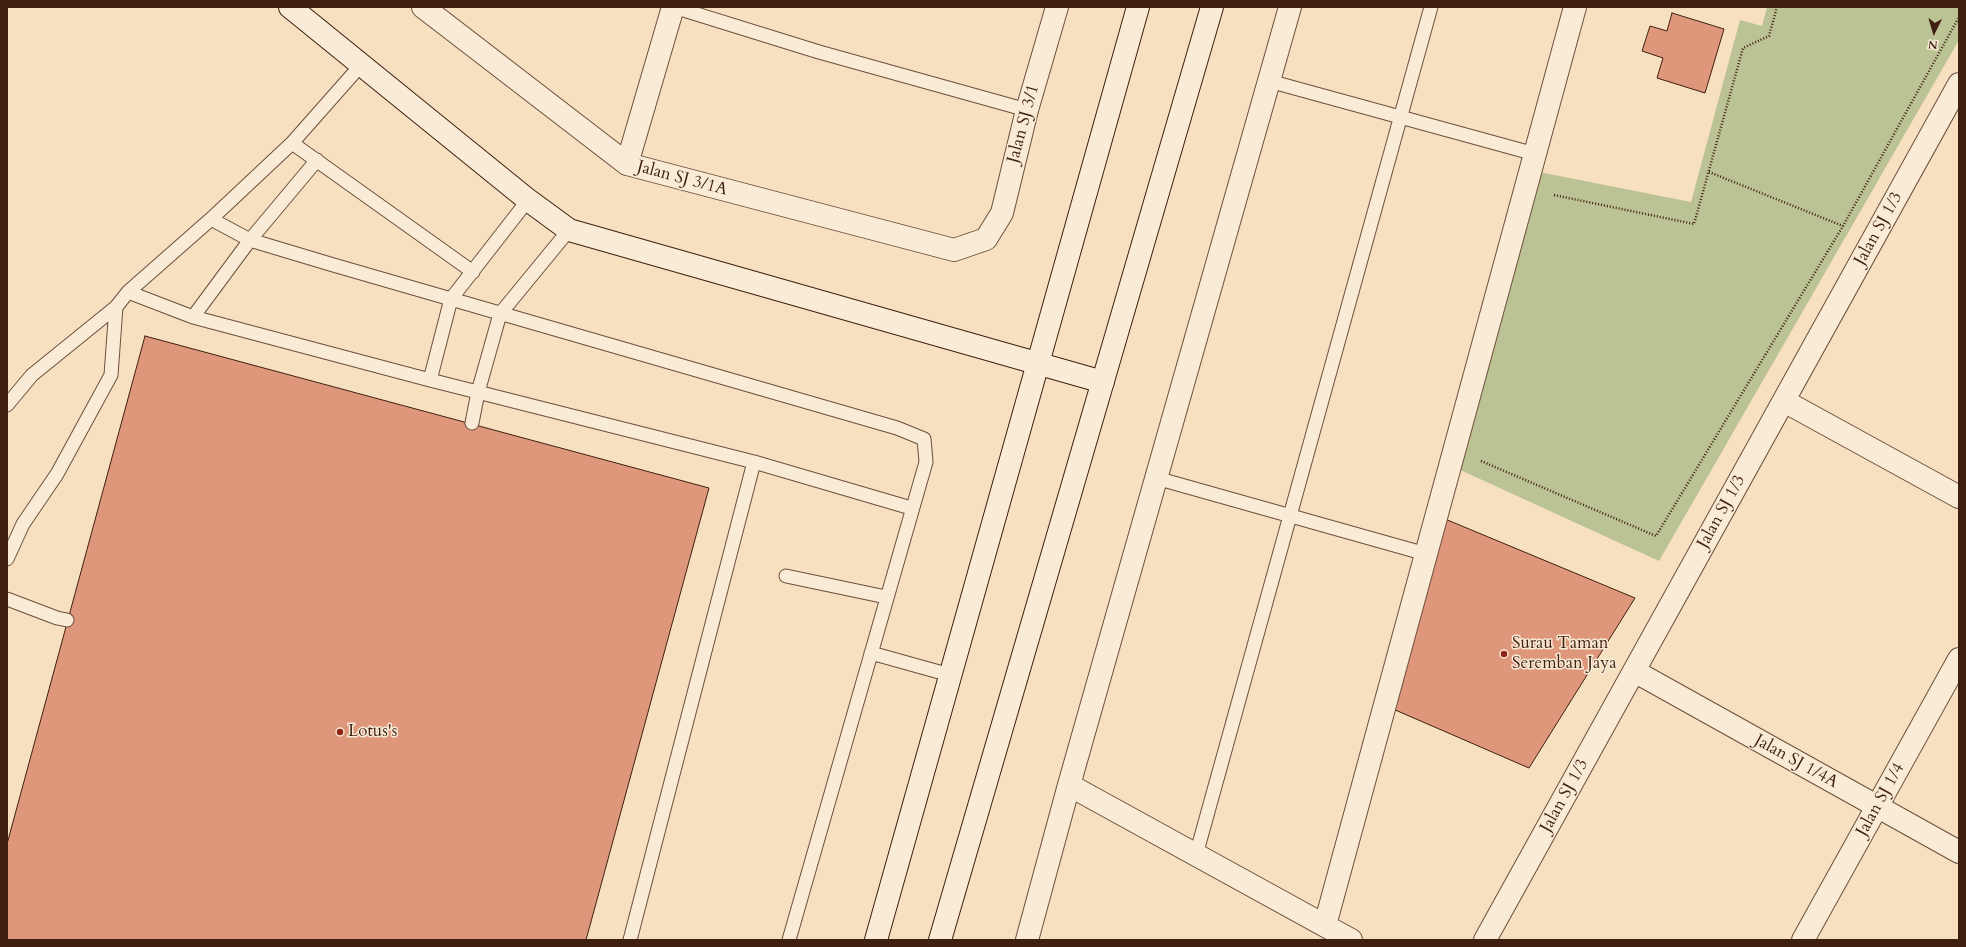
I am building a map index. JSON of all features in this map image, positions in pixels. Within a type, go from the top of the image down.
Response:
[{"type":"street","points":[[290,7],[528,200],[569,230],[1103,382]]},
{"type":"street","name":"Jalan SJ 3/1A","points":[[423,7],[627,164],[954,250],[986,239]]},
{"type":"street","points":[[627,164],[674,7]]},
{"type":"street","name":"Jalan SJ 3/1","points":[[986,239],[1002,213],[1027,110],[1057,7]]},
{"type":"street","points":[[876,940],[1138,7]]},
{"type":"street","points":[[940,940],[1212,7]]},
{"type":"street","points":[[1027,940],[1069,785],[1290,7]]},
{"type":"street","points":[[1325,925],[1575,7]]},
{"type":"street","name":"Jalan SJ 1/3","points":[[1485,940],[1959,84]]},
{"type":"street","points":[[1784,401],[1959,497]]},
{"type":"street","name":"Jalan SJ 1/4","points":[[1803,940],[1959,659]]},
{"type":"street","name":"Jalan SJ 1/4A","points":[[1634,671],[1959,852]]},
{"type":"street","points":[[1069,785],[1351,940]]},
{"type":"lane","points":[[674,7],[819,52],[1027,110]]},
{"type":"lane","points":[[1196,855],[1292,516],[1431,7]]},
{"type":"lane","points":[[7,405],[32,374],[116,307],[128,292],[211,219],[292,143],[361,65]]},
{"type":"lane","points":[[1269,81],[1535,154]]},
{"type":"lane","points":[[292,143],[473,272]]},
{"type":"lane","points":[[193,316],[250,240],[316,160]]},
{"type":"lane","points":[[430,380],[451,299],[528,200]]},
{"type":"lane","points":[[211,219],[250,240],[500,314],[897,428],[924,439],[926,462],[911,508],[790,940]]},
{"type":"lane","points":[[472,423],[478,392],[500,314],[569,230]]},
{"type":"lane","points":[[128,292],[193,316],[430,380],[754,462],[911,508]]},
{"type":"lane","points":[[7,559],[23,524],[57,474],[111,374],[116,307]]},
{"type":"lane","points":[[630,940],[754,462]]},
{"type":"lane","points":[[1156,478],[1426,554]]},
{"type":"lane","points":[[786,576],[886,597]]},
{"type":"lane","points":[[7,599],[57,618],[67,620]]},
{"type":"lane","points":[[871,653],[950,674]]},
{"type":"path","points":[[1551,194],[1694,224],[1743,48],[1768,36],[1776,7]]},
{"type":"path","points":[[1477,459],[1656,536],[1843,226],[1959,17]]},
{"type":"path","points":[[1709,172],[1843,226]]},
{"type":"green space","points":[[1767,7],[1959,7],[1959,40],[1659,561],[1456,468],[1539,172],[1691,202],[1740,20],[1762,26]]},
{"type":"building","points":[[1672,13],[1724,29],[1705,93],[1657,78],[1663,58],[1642,51],[1650,26],[1667,31]]},
{"type":"building","name":"Lotus's","points":[[145,336],[709,488],[586,940],[7,940],[7,844]]},
{"type":"building","name":"Surau Taman Seremban Jaya","points":[[1445,519],[1635,598],[1529,768],[1393,709]]},
{"type":"place","name":"Surau Taman Seremban Jaya","points":[[1504,654]]},
{"type":"place","name":"Lotus's","points":[[340,732]]}]
